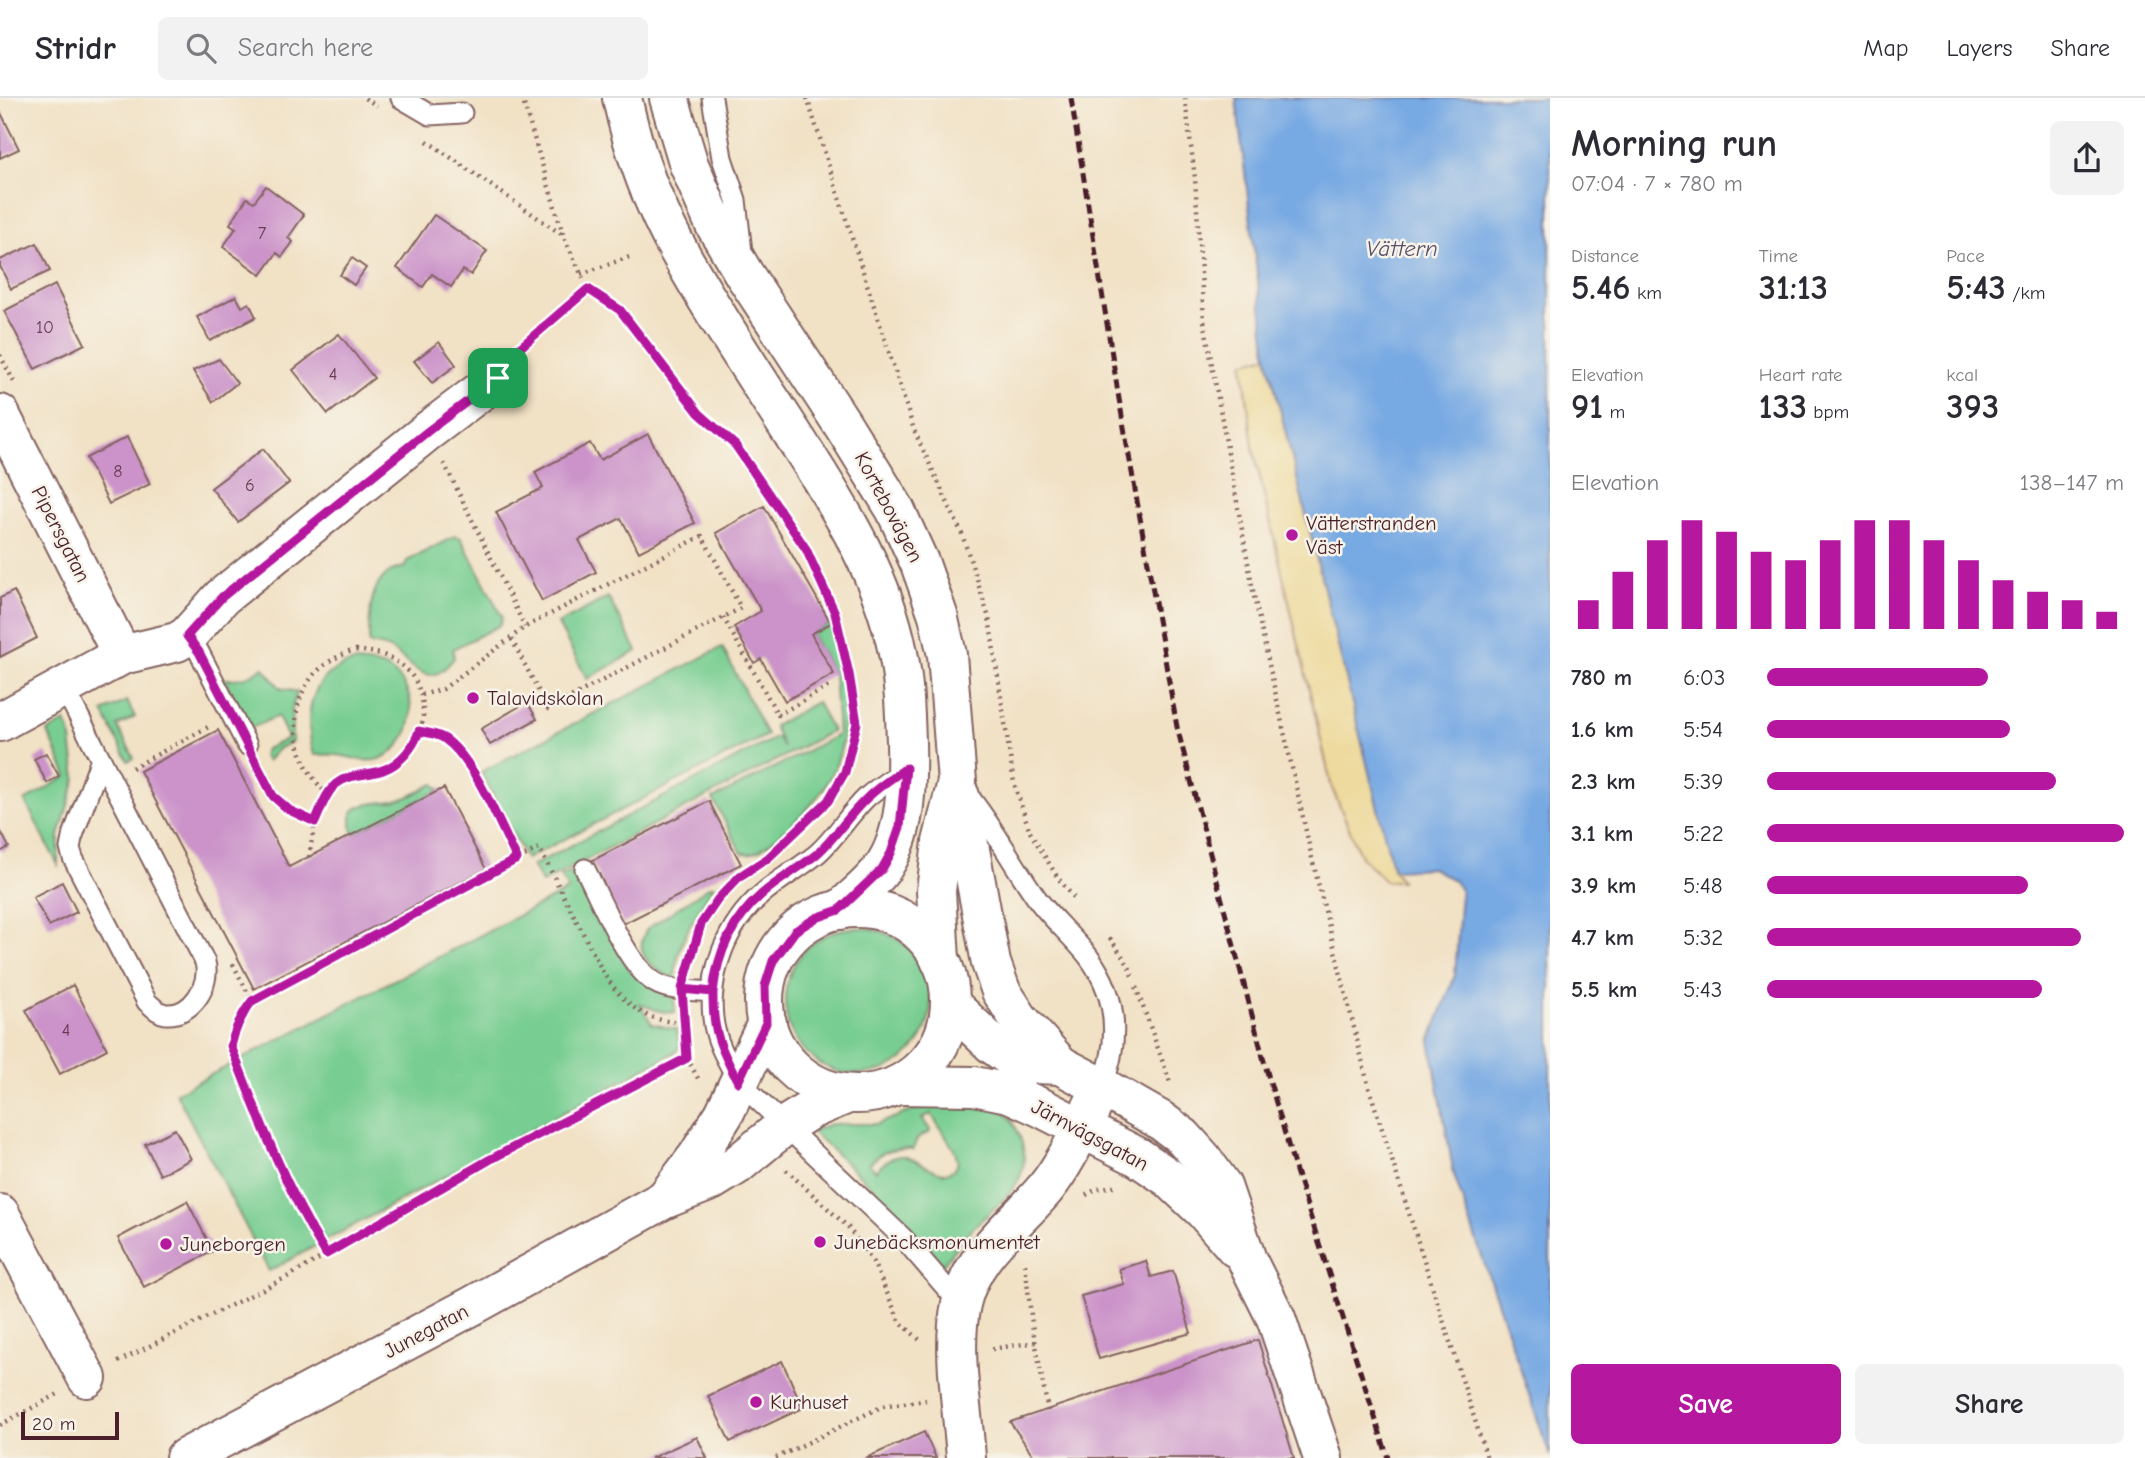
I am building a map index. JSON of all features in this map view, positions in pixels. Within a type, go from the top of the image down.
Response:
[{"type":"street","name":"Kortebovägen","points":[[622,98],[628,130],[653,195],[682,257],[841,510],[884,602],[898,652],[905,706],[906,768],[900,827],[882,869],[839,910]]},
{"type":"street","name":"Kortebovägen","points":[[669,98],[689,165],[714,223],[895,509],[920,564],[938,615],[947,655],[957,782],[942,842],[936,891],[940,960]]},
{"type":"street","points":[[0,722],[122,655],[177,642],[187,636],[222,597],[498,378]]},
{"type":"street","name":"Pipersgatan","points":[[9,403],[122,655]]},
{"type":"street","points":[[957,782],[991,963],[1001,991],[1019,1019],[1060,1065]]},
{"type":"street","points":[[859,908],[879,911],[898,918],[915,929],[929,943],[940,960],[948,981],[950,1004],[945,1032],[932,1057],[916,1073],[898,1084],[874,1093],[835,1092],[812,1082],[791,1067],[776,1047],[766,1023],[765,986],[779,951],[795,931],[805,924],[839,910],[859,908]]},
{"type":"street","name":"Järnvägsgatan","points":[[950,1004],[992,1044],[1014,1060],[1060,1065],[1160,1120],[1183,1137],[1201,1157],[1222,1186],[1247,1260],[1276,1318],[1323,1458]]},
{"type":"street","name":"Junegatan","points":[[665,1199],[697,1157],[731,1098],[766,1023]]},
{"type":"street","name":"Järnvägsgatan","points":[[898,1084],[974,1086],[1009,1094],[1138,1157],[1169,1178],[1204,1211],[1247,1260]]},
{"type":"street","points":[[966,1458],[958,1353],[961,1305],[966,1287],[977,1264],[998,1237],[1045,1189],[1062,1166],[1102,1087]]},
{"type":"street","name":"Junegatan","points":[[185,1458],[472,1306],[665,1199],[711,1181],[737,1165],[772,1136],[810,1110],[848,1094]]},
{"type":"street","points":[[0,1214],[87,1378]]},
{"type":"lane","points":[[401,98],[430,115],[462,113]]},
{"type":"lane","points":[[712,98],[722,158],[736,200],[744,274]]},
{"type":"lane","points":[[187,636],[199,652],[247,745]]},
{"type":"lane","points":[[64,687],[101,759],[205,962],[208,973],[205,987],[197,999],[174,1013],[158,1012],[147,1002],[70,848],[101,759]]},
{"type":"lane","points":[[906,768],[867,797],[818,853],[762,894],[747,910],[722,949],[715,973],[713,1020],[731,1098],[772,1136],[903,1238],[961,1305]]},
{"type":"lane","points":[[957,782],[988,820],[1039,902],[1089,958],[1102,982],[1113,1009],[1115,1038],[1112,1061],[1102,1087]]},
{"type":"lane","points":[[585,869],[637,966],[653,981],[666,987],[713,992]]},
{"type":"path","points":[[365,98],[387,113]]},
{"type":"path","points":[[522,98],[564,237],[588,289],[620,310],[699,413],[736,446],[806,549],[835,613],[857,723],[845,772],[828,801]]},
{"type":"path","points":[[807,98],[914,430],[962,534],[989,618],[1014,783],[1030,832],[1058,878],[1079,904]]},
{"type":"path","points":[[1185,98],[1195,178],[1204,321],[1255,601],[1312,858],[1368,1088],[1487,1458]]},
{"type":"path","points":[[420,136],[564,237]]},
{"type":"path","points":[[581,274],[632,256]]},
{"type":"path","points":[[498,378],[501,364],[588,289]]},
{"type":"path","points":[[0,355],[9,403]]},
{"type":"path","points":[[428,431],[525,627]]},
{"type":"path","points":[[422,695],[443,689],[525,627],[702,536],[741,608],[548,709],[512,638]]},
{"type":"path","points":[[723,617],[778,715],[829,686]]},
{"type":"path","points":[[309,858],[315,822],[327,794],[349,776],[385,769],[411,750],[424,715],[422,695],[411,675],[399,662],[379,653],[356,650],[337,655],[319,668],[304,688],[298,711],[296,739],[312,780],[327,794]]},
{"type":"path","points":[[128,771],[220,720],[236,751],[247,745],[273,796],[289,810],[315,822]]},
{"type":"path","points":[[419,731],[443,737],[460,752],[517,859]]},
{"type":"path","points":[[786,842],[812,818]]},
{"type":"path","points":[[326,1254],[304,1219],[231,1046],[235,1030],[252,1001],[539,848],[604,974],[623,999],[655,1018],[683,1022]]},
{"type":"path","points":[[718,899],[701,924],[682,989],[683,1022],[687,1058],[706,1094],[731,1098]]},
{"type":"path","points":[[1108,936],[1129,966],[1172,1087],[1170,1106],[1160,1120]]},
{"type":"path","points":[[0,1425],[293,1274],[489,1160],[687,1058]]},
{"type":"path","points":[[772,1136],[848,1227],[873,1262],[900,1322],[936,1354],[1015,1347],[1036,1342]]},
{"type":"path","points":[[1080,1202],[1087,1194],[1097,1189],[1121,1184],[1138,1157]]},
{"type":"path","points":[[1030,1255],[1025,1265],[1048,1410]]},
{"type":"path","points":[[776,1458],[883,1406],[962,1395]]},
{"type":"green space","points":[[455,536],[461,538],[502,617],[500,625],[453,649],[454,658],[445,668],[437,674],[429,675],[422,673],[389,649],[369,644],[373,596],[384,577],[405,567],[407,561]]},
{"type":"green space","points":[[608,597],[637,651],[587,679],[558,624]]},
{"type":"green space","points":[[831,623],[843,686],[845,714],[843,740],[836,765],[823,789],[804,813],[761,849],[751,853],[741,852],[713,799],[838,735],[834,674],[811,634]]},
{"type":"green space","points":[[722,647],[767,735],[526,859],[481,772]]},
{"type":"green space","points":[[355,662],[383,666],[398,677],[410,702],[408,729],[402,742],[379,759],[368,761],[314,755],[309,725],[313,698],[328,676]]},
{"type":"green space","points":[[263,667],[280,688],[297,692],[292,709],[292,742],[279,748],[267,761],[263,756],[266,749],[288,738],[278,716],[251,728],[224,679],[245,677]]},
{"type":"green space","points":[[127,701],[135,717],[117,726],[134,758],[128,761],[103,712]]},
{"type":"green space","points":[[817,702],[832,731],[542,883],[532,866],[777,737],[783,747],[774,726]]},
{"type":"green space","points":[[65,722],[70,731],[76,778],[59,836],[58,865],[25,801],[67,776],[48,732]]},
{"type":"green space","points":[[434,784],[440,790],[354,834],[351,822],[356,809],[363,805],[404,799]]},
{"type":"green space","points":[[577,869],[630,970],[674,997],[675,1013],[640,1004],[652,1024],[676,1029],[680,1046],[676,1052],[269,1271],[176,1093],[568,890],[561,877]]},
{"type":"green space","points":[[710,886],[714,886],[683,942],[675,979],[647,960],[643,954],[643,938],[647,929]]},
{"type":"green space","points":[[858,928],[886,934],[910,949],[925,973],[931,1001],[925,1029],[910,1053],[886,1068],[858,1074],[830,1068],[806,1053],[791,1029],[785,1001],[791,973],[806,949],[830,934]]},
{"type":"green space","points":[[941,1100],[1004,1111],[1016,1127],[1023,1146],[1024,1161],[1016,1185],[966,1235],[941,1267],[896,1212],[811,1131],[831,1124],[877,1124]],"holes":[[[931,1114],[955,1151],[958,1162],[953,1170],[947,1173],[900,1156],[886,1161],[876,1171],[869,1164],[889,1150],[914,1149],[918,1138],[929,1133],[930,1130],[922,1118]]]},
{"type":"sand","name":"Vätterstranden Väst","points":[[1267,356],[1393,869],[1401,881],[1385,881],[1361,857],[1332,788],[1253,447],[1243,363]]},
{"type":"water","name":"Vättern","points":[[1236,98],[1550,98],[1550,1456],[1454,1175],[1430,1041],[1455,975],[1461,892],[1454,880],[1432,868],[1393,870],[1267,356]]},
{"type":"building","points":[[0,111],[19,149],[0,158]]},
{"type":"building","points":[[266,186],[304,215],[288,238],[293,242],[282,257],[277,253],[261,275],[223,247],[236,228],[230,224],[247,198],[254,202]]},
{"type":"building","points":[[434,215],[487,251],[471,275],[463,270],[451,287],[432,274],[423,287],[397,268]]},
{"type":"building","points":[[37,243],[50,271],[11,289],[0,266],[0,260]]},
{"type":"building","points":[[352,258],[366,268],[354,285],[340,275]]},
{"type":"building","points":[[55,285],[85,344],[35,369],[4,311]]},
{"type":"building","points":[[236,296],[242,307],[249,303],[256,317],[210,341],[197,317]]},
{"type":"building","points":[[339,334],[374,378],[328,414],[293,370]]},
{"type":"building","points":[[439,342],[456,365],[432,383],[414,361]]},
{"type":"building","points":[[219,359],[237,383],[213,402],[193,371]]},
{"type":"building","points":[[648,434],[695,523],[639,552],[621,518],[579,540],[596,572],[542,601],[496,512],[543,488],[535,472],[590,443],[600,460]]},
{"type":"building","points":[[127,437],[150,484],[109,504],[86,458]]},
{"type":"building","points":[[263,449],[289,483],[238,522],[211,488]]},
{"type":"building","points":[[764,506],[831,623],[811,634],[834,674],[785,701],[761,659],[754,663],[734,627],[761,611],[716,533]]},
{"type":"building","points":[[14,591],[37,638],[0,657],[0,598]]},
{"type":"building","points":[[527,702],[537,719],[490,745],[481,729]]},
{"type":"building","points":[[218,730],[289,867],[444,788],[486,869],[254,989],[140,771]]},
{"type":"building","points":[[46,753],[59,776],[47,783],[34,759]]},
{"type":"building","points":[[709,801],[741,864],[623,924],[591,861]]},
{"type":"building","points":[[0,830],[9,847],[0,852]]},
{"type":"building","points":[[62,882],[77,912],[49,926],[33,897]]},
{"type":"building","points":[[73,985],[107,1049],[60,1074],[26,1010]]},
{"type":"building","points":[[175,1129],[191,1159],[160,1175],[145,1144]]},
{"type":"building","name":"Juneborgen","points":[[187,1201],[213,1251],[144,1287],[118,1238]]},
{"type":"building","points":[[1146,1261],[1151,1277],[1173,1271],[1191,1333],[1099,1359],[1081,1296],[1124,1284],[1119,1269]]},
{"type":"building","points":[[1258,1340],[1294,1458],[1035,1458],[1010,1422]]},
{"type":"building","name":"Kurhuset","points":[[782,1361],[803,1408],[730,1442],[708,1396]]},
{"type":"building","points":[[924,1432],[936,1458],[866,1458]]},
{"type":"building","points":[[697,1437],[707,1458],[651,1458]]},
{"type":"railway","points":[[1071,98],[1119,399],[1177,727],[1293,1162],[1388,1458]]},
{"type":"place","name":"Vätterstranden Väst","points":[[1292,535]]},
{"type":"place","name":"Talavidskolan","points":[[473,698]]},
{"type":"place","name":"Junebäcksmonumentet","points":[[820,1242]]},
{"type":"place","name":"Juneborgen","points":[[166,1244]]},
{"type":"place","name":"Kurhuset","points":[[756,1402]]},
{"type":"route","points":[[498,378],[222,597],[187,636],[199,652],[273,796],[280,804],[315,822],[327,794],[339,782],[349,776],[385,769],[411,750],[419,731],[443,737],[460,752],[517,859],[252,1001],[243,1013],[231,1046],[304,1219],[326,1254],[489,1160],[687,1058],[682,989],[713,992],[722,949],[747,910],[762,894],[818,853],[867,797],[906,768],[900,827],[891,853],[882,869],[867,886],[839,910],[816,918],[795,931],[779,951],[765,986],[766,1023],[738,1082],[721,1049],[713,1020],[713,992],[682,989],[701,924],[718,899],[740,876],[768,858],[812,818],[828,801],[845,772],[857,723],[835,613],[806,549],[736,446],[699,413],[620,310],[588,289],[501,364],[498,378]]}]
